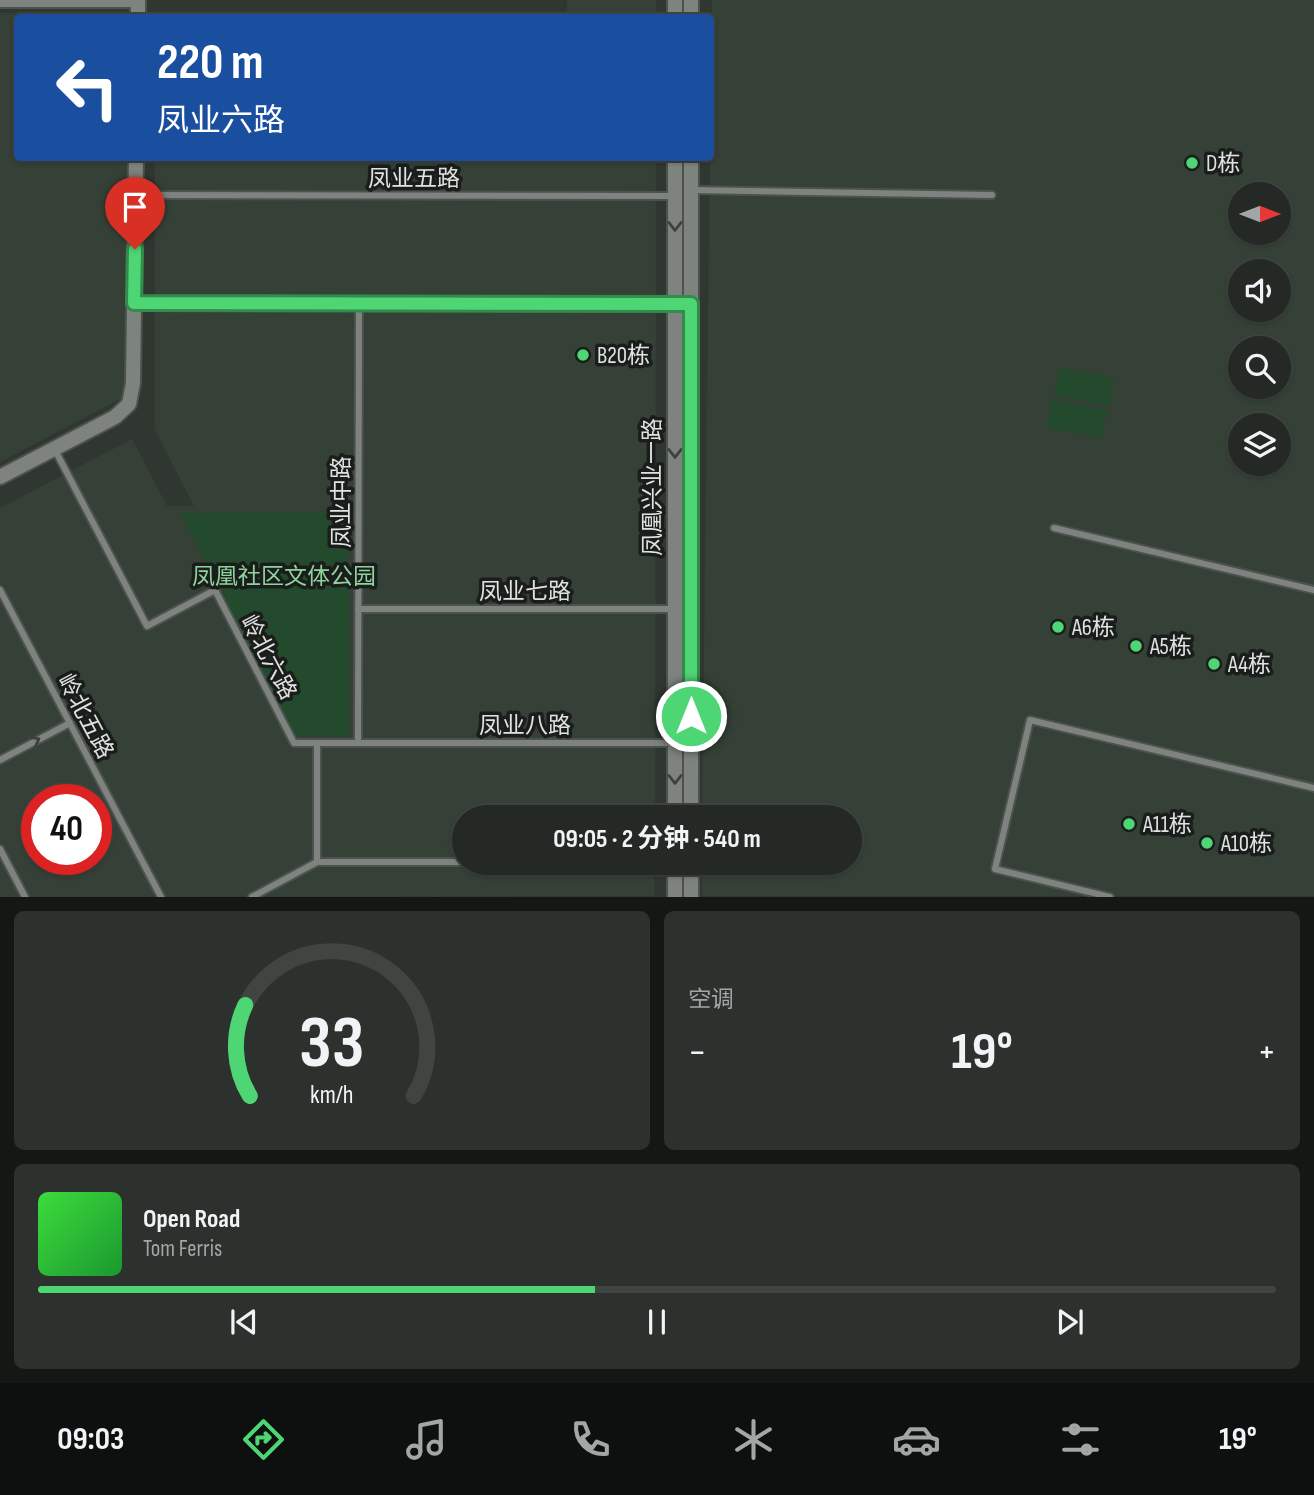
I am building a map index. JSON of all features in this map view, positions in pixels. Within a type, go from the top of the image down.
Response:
[{"type":"street","points":[[0,0],[138,0]]},
{"type":"street","points":[[0,477],[116,418],[129,404],[133,383],[136,161]]},
{"type":"street","name":"凤凰兴业一路","points":[[675,161],[675,805]]},
{"type":"street","name":"凤凰兴业一路","points":[[691,161],[691,805]]},
{"type":"street","points":[[675,875],[675,897]]},
{"type":"street","points":[[691,875],[691,897]]},
{"type":"lane","name":"凤业五路","points":[[135,195],[676,196],[691,190]]},
{"type":"lane","points":[[691,190],[992,195]]},
{"type":"lane","points":[[134,303],[691,304]]},
{"type":"lane","name":"凤业中路","points":[[358,742],[359,304]]},
{"type":"lane","name":"岭北六路","points":[[54,449],[147,626],[215,590],[294,743],[358,742]]},
{"type":"lane","points":[[1054,528],[1314,590]]},
{"type":"lane","name":"岭北五路","points":[[0,590],[161,897]]},
{"type":"lane","name":"凤业七路","points":[[358,609],[691,609]]},
{"type":"lane","points":[[1110,897],[995,869],[1030,720],[1314,788]]},
{"type":"lane","points":[[0,760],[70,723]]},
{"type":"lane","name":"凤业八路","points":[[358,742],[691,743]]},
{"type":"lane","points":[[317,743],[317,862]]},
{"type":"lane","points":[[0,849],[25,897]]},
{"type":"lane","points":[[252,897],[317,862],[452,862]]},
{"type":"shaded area","points":[[567,0],[656,0],[656,14],[567,14]]},
{"type":"shaded area","points":[[712,0],[1314,0],[1314,896],[702,896],[702,875],[862,875],[862,805],[702,805],[710,161],[714,161]]},
{"type":"shaded area","points":[[0,13],[127,14],[14,14],[14,161],[127,161],[126,396],[0,462]]},
{"type":"shaded area","points":[[155,161],[656,161],[655,805],[452,805],[452,875],[655,875],[654,896],[0,897],[0,508],[132,439],[167,506],[194,506],[155,430]]},
{"type":"green space","points":[[1059,368],[1114,378],[1109,406],[1054,395]]},
{"type":"green space","points":[[1052,400],[1107,411],[1102,438],[1047,428]]},
{"type":"green space","name":"凤凰社区文体公园","points":[[348,512],[349,736],[295,736],[180,513]]},
{"type":"place","name":"D栋","points":[[1192,163]]},
{"type":"place","name":"B20栋","points":[[583,355]]},
{"type":"place","name":"A6栋","points":[[1058,627]]},
{"type":"place","name":"A5栋","points":[[1136,646]]},
{"type":"place","name":"A4栋","points":[[1214,664]]},
{"type":"place","name":"A11栋","points":[[1129,824]]},
{"type":"place","name":"A10栋","points":[[1207,843]]},
{"type":"route","points":[[135,249],[134,303],[691,304],[691,716]]}]
